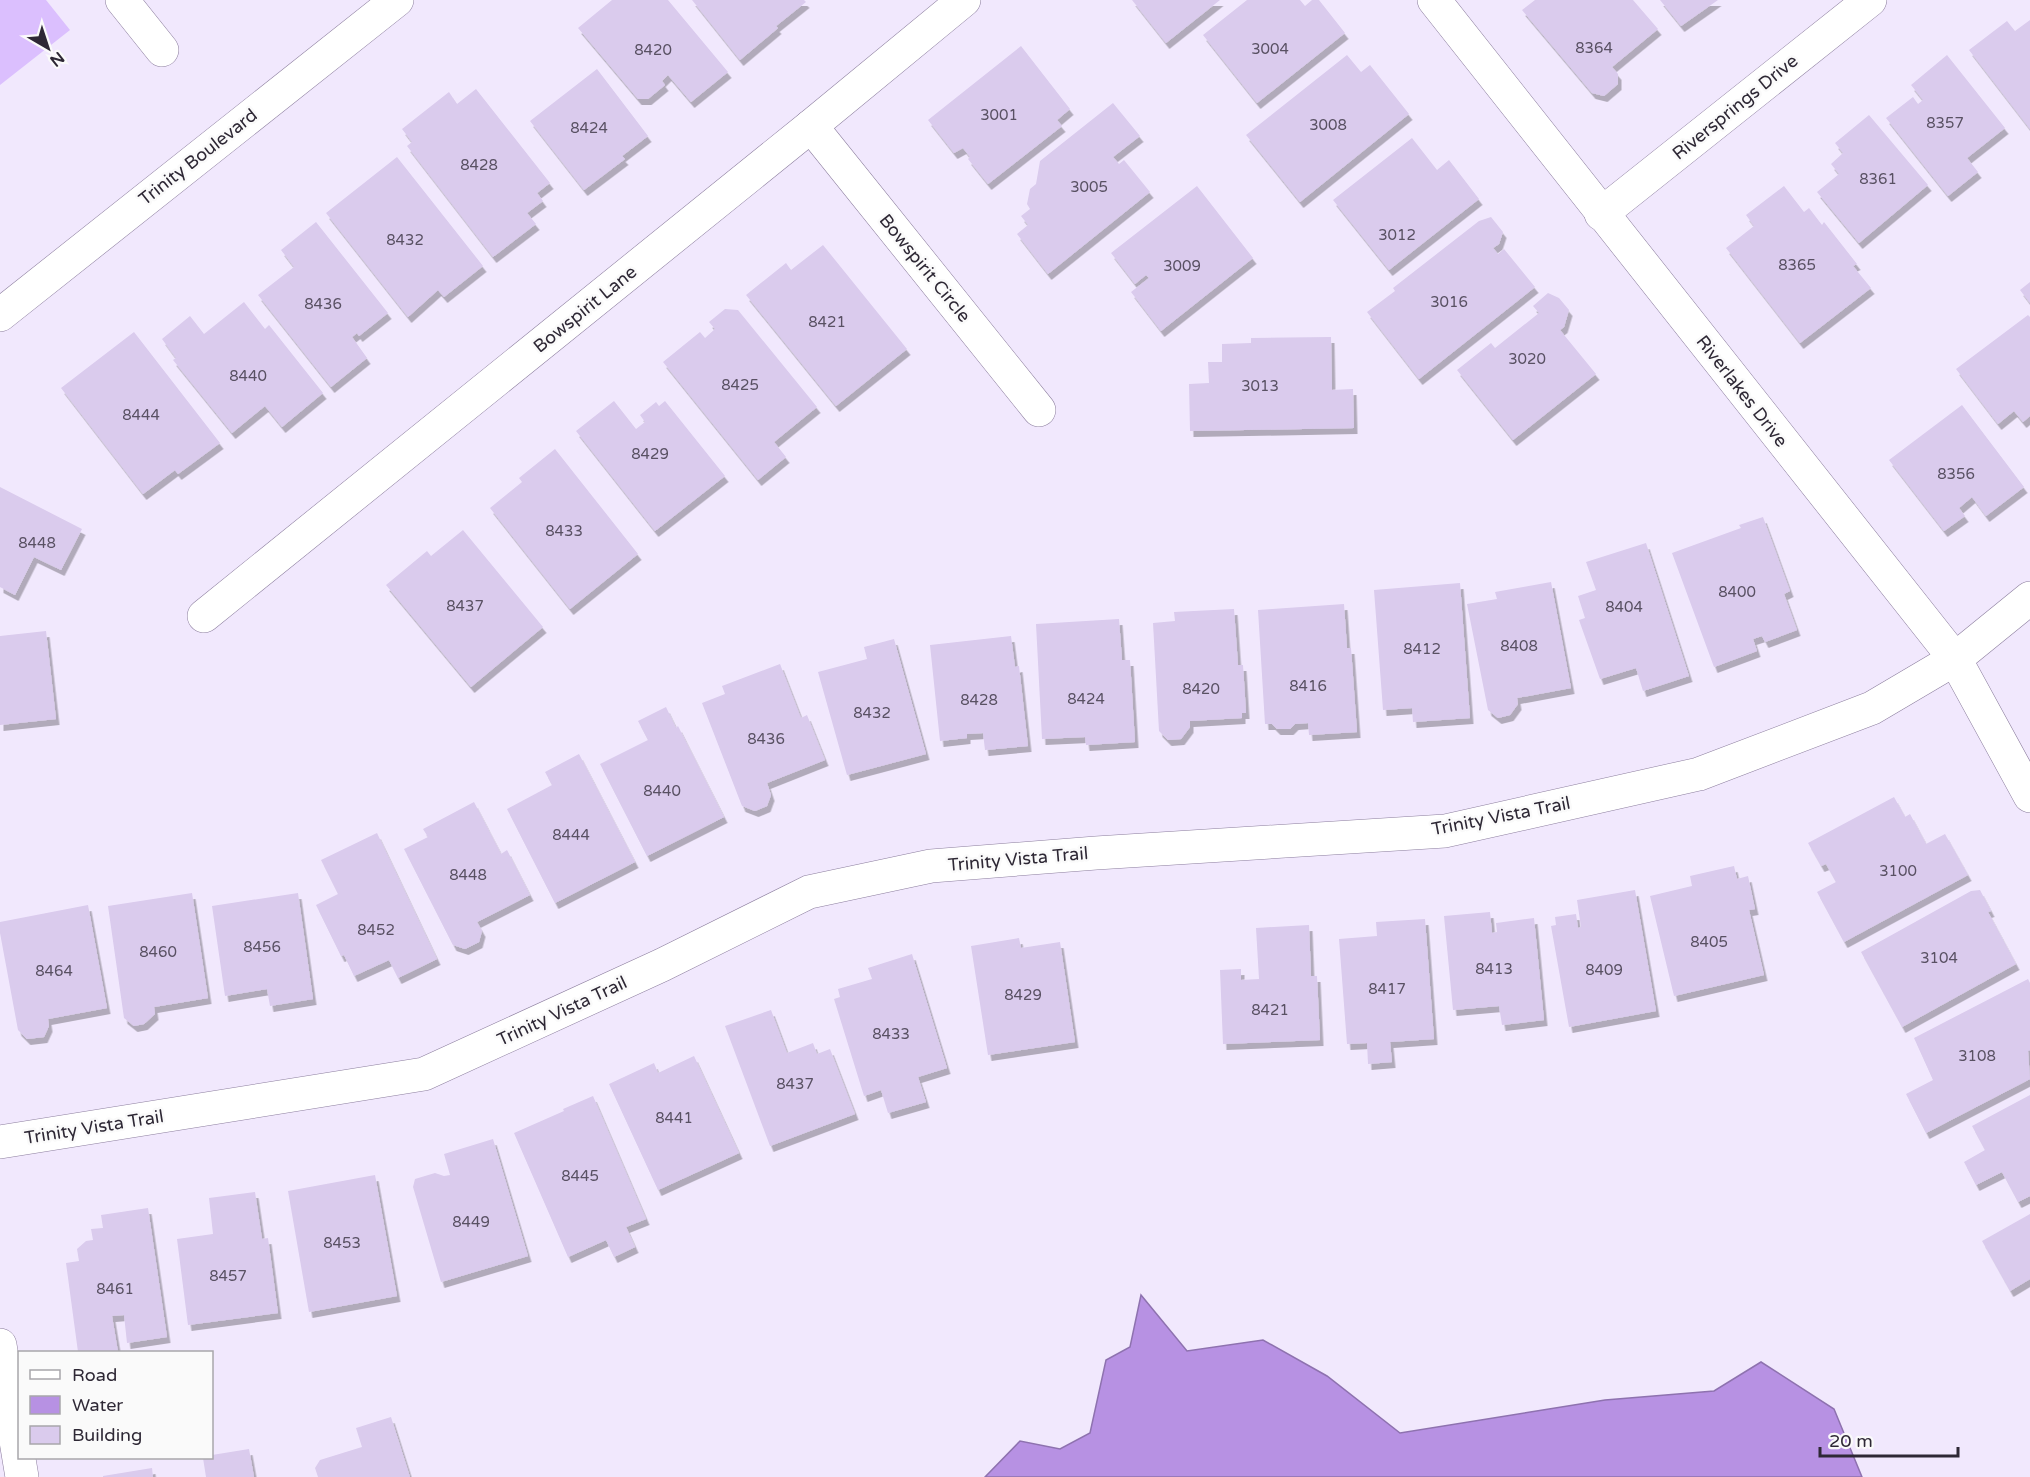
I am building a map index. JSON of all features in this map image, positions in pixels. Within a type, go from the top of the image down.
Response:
[{"type":"street","points":[[122,0],[162,50]]},
{"type":"street","name":"Trinity Boulevard","points":[[0,315],[397,0]]},
{"type":"street","name":"Bowspirit Lane","points":[[204,616],[964,0]]},
{"type":"street","name":"Riverlakes Drive","points":[[1434,0],[1955,659],[2030,796]]},
{"type":"street","name":"Riversprings Drive","points":[[1601,214],[1870,0]]},
{"type":"street","name":"Bowspirit Circle","points":[[810,126],[1039,410]]},
{"type":"street","name":"Trinity Vista Trail","points":[[0,1142],[424,1074],[662,965],[810,892],[832,887],[931,866],[1444,831],[1699,774],[1872,708],[1955,659],[2030,598]]},
{"type":"street","points":[[0,1345],[18,1453]]},
{"type":"street","points":[[19,1459],[22,1477]]},
{"type":"shaded area","points":[[0,0],[46,0],[70,30],[0,85]]},
{"type":"water","points":[[1141,1295],[1187,1351],[1263,1340],[1327,1376],[1400,1433],[1605,1400],[1714,1391],[1761,1362],[1834,1409],[1862,1477],[985,1477],[1020,1441],[1060,1449],[1090,1433],[1106,1360],[1130,1347]]},
{"type":"building","points":[[612,0],[668,0],[728,72],[691,102],[668,75],[662,81],[665,85],[648,99],[638,99],[578,28]]},
{"type":"building","points":[[692,0],[804,0],[806,2],[740,60]]},
{"type":"building","points":[[1132,0],[1220,0],[1166,43]]},
{"type":"building","points":[[1247,0],[1300,0],[1305,6],[1312,0],[1319,0],[1345,33],[1257,103],[1203,35]]},
{"type":"building","points":[[1535,0],[1633,0],[1658,29],[1612,67],[1618,74],[1618,84],[1604,96],[1592,93],[1522,10]]},
{"type":"building","points":[[1660,0],[1718,0],[1681,26]]},
{"type":"building","points":[[2030,20],[2030,129],[1969,50],[2007,21],[2015,31]]},
{"type":"building","points":[[1021,46],[1070,109],[1057,120],[1062,126],[988,184],[968,159],[970,157],[963,148],[954,153],[928,120]]},
{"type":"building","points":[[1347,55],[1361,72],[1370,65],[1409,114],[1300,202],[1246,135]]},
{"type":"building","points":[[1947,55],[2005,128],[1967,158],[1978,172],[1948,196],[1886,118],[1913,97],[1918,104],[1923,100],[1911,85]]},
{"type":"building","points":[[597,69],[648,136],[622,156],[625,159],[584,190],[530,121]]},
{"type":"building","points":[[476,89],[550,183],[537,193],[543,201],[527,213],[536,224],[493,257],[407,146],[412,142],[402,129],[449,92],[457,104]]},
{"type":"building","points":[[1113,103],[1140,136],[1113,157],[1119,164],[1124,160],[1150,192],[1048,274],[1017,234],[1028,225],[1021,216],[1030,209],[1027,204],[1030,189],[1036,184],[1040,161]]},
{"type":"building","points":[[1869,115],[1928,185],[1859,243],[1817,192],[1839,174],[1831,164],[1843,153],[1835,143]]},
{"type":"building","points":[[1412,138],[1437,170],[1449,160],[1479,199],[1389,270],[1333,200]]},
{"type":"building","points":[[397,157],[483,266],[444,297],[438,290],[408,317],[326,213]]},
{"type":"building","points":[[1197,186],[1253,258],[1161,331],[1131,292],[1149,278],[1146,275],[1135,284],[1111,253]]},
{"type":"building","points":[[1784,186],[1804,212],[1809,208],[1822,225],[1824,222],[1857,264],[1853,266],[1871,288],[1800,343],[1726,248],[1754,226],[1746,215]]},
{"type":"building","points":[[1491,217],[1503,232],[1499,244],[1493,248],[1498,254],[1504,249],[1535,287],[1419,379],[1367,312],[1395,291],[1393,288],[1479,221]]},
{"type":"building","points":[[316,222],[388,313],[359,336],[357,333],[352,337],[367,358],[331,387],[258,295],[294,267],[281,250]]},
{"type":"building","points":[[823,245],[907,349],[836,406],[746,295],[786,263],[791,270]]},
{"type":"building","points":[[2030,282],[2030,303],[2020,290]]},
{"type":"building","points":[[1548,293],[1559,298],[1569,310],[1564,327],[1560,330],[1596,374],[1513,440],[1457,370],[1491,343],[1495,348],[1539,313],[1533,306]]},
{"type":"building","points":[[244,302],[265,329],[269,325],[323,393],[282,427],[265,406],[232,433],[173,360],[176,358],[162,339],[190,316],[204,334]]},
{"type":"building","points":[[725,309],[738,310],[817,407],[774,442],[786,457],[758,480],[663,362],[700,332],[705,338],[715,329],[709,322]]},
{"type":"building","points":[[2028,315],[2030,317],[2030,416],[2023,422],[2014,411],[1998,424],[1956,369]]},
{"type":"building","points":[[134,332],[220,443],[178,474],[175,470],[143,494],[61,388]]},
{"type":"building","points":[[1331,337],[1332,390],[1353,389],[1354,428],[1190,431],[1189,384],[1209,383],[1208,362],[1222,362],[1222,344],[1251,343],[1251,338]]},
{"type":"building","points":[[614,401],[636,429],[645,422],[640,415],[656,402],[659,406],[665,401],[725,476],[655,531],[576,431]]},
{"type":"building","points":[[1962,405],[2024,487],[1986,516],[1972,497],[1959,508],[1965,516],[1944,531],[1889,460]]},
{"type":"building","points":[[555,449],[638,554],[570,609],[490,508],[522,482],[519,478]]},
{"type":"building","points":[[0,487],[82,529],[61,570],[34,557],[15,595],[0,587]]},
{"type":"building","points":[[1763,517],[1790,591],[1784,594],[1797,630],[1765,642],[1762,636],[1753,639],[1757,651],[1714,667],[1672,553],[1741,528],[1739,525]]},
{"type":"building","points":[[463,530],[543,627],[471,687],[386,585],[427,551],[431,556]]},
{"type":"building","points":[[1646,543],[1689,676],[1643,691],[1636,668],[1600,679],[1579,620],[1585,618],[1578,596],[1596,590],[1586,562]]},
{"type":"building","points":[[1551,582],[1571,688],[1517,698],[1518,704],[1510,715],[1498,718],[1488,710],[1467,604],[1497,599],[1495,592]]},
{"type":"building","points":[[1460,583],[1470,718],[1413,722],[1412,708],[1383,710],[1374,590]]},
{"type":"building","points":[[1344,604],[1347,648],[1351,648],[1357,732],[1309,735],[1308,723],[1295,724],[1290,729],[1277,729],[1272,724],[1265,724],[1258,610]]},
{"type":"building","points":[[1234,609],[1238,665],[1243,665],[1246,713],[1242,713],[1242,718],[1190,721],[1190,727],[1181,739],[1168,740],[1159,731],[1153,623],[1175,621],[1174,612]]},
{"type":"building","points":[[1119,619],[1122,660],[1130,660],[1135,742],[1086,745],[1085,737],[1042,739],[1036,624]]},
{"type":"building","points":[[46,631],[56,719],[0,725],[0,636]]},
{"type":"building","points":[[1011,636],[1015,667],[1019,666],[1028,746],[985,750],[983,733],[967,734],[967,738],[940,741],[930,645]]},
{"type":"building","points":[[894,639],[926,754],[847,775],[818,672],[867,659],[864,647]]},
{"type":"building","points":[[780,664],[801,718],[807,715],[825,760],[767,783],[771,795],[767,806],[755,811],[742,806],[702,703],[725,694],[722,686]]},
{"type":"building","points":[[666,707],[724,817],[647,856],[600,764],[648,740],[638,721]]},
{"type":"building","points":[[579,754],[635,862],[555,903],[507,809],[552,785],[545,772]]},
{"type":"building","points":[[1894,797],[1905,817],[1910,814],[1926,844],[1945,834],[1968,875],[1844,942],[1817,892],[1836,882],[1826,864],[1821,866],[1808,843]]},
{"type":"building","points":[[474,802],[501,854],[507,850],[530,895],[477,922],[482,931],[479,942],[465,949],[453,945],[404,849],[428,837],[423,829]]},
{"type":"building","points":[[377,833],[437,959],[398,978],[389,960],[354,976],[344,955],[341,956],[316,905],[338,894],[321,860]]},
{"type":"building","points":[[1734,866],[1737,879],[1748,876],[1755,909],[1749,910],[1764,975],[1674,996],[1650,896],[1692,886],[1690,876]]},
{"type":"building","points":[[1635,890],[1656,1011],[1569,1027],[1551,926],[1556,925],[1555,917],[1576,914],[1578,928],[1581,927],[1577,900]]},
{"type":"building","points":[[1980,890],[1991,911],[1988,912],[2016,964],[1902,1027],[1861,952],[1971,891]]},
{"type":"building","points":[[192,893],[208,998],[154,1007],[155,1014],[144,1024],[134,1026],[124,1018],[108,906]]},
{"type":"building","points":[[298,893],[313,999],[270,1006],[267,989],[225,996],[212,906]]},
{"type":"building","points":[[88,905],[107,1008],[48,1019],[49,1026],[44,1037],[27,1039],[18,1030],[0,933],[0,922]]},
{"type":"building","points":[[1490,912],[1492,933],[1497,932],[1496,923],[1534,918],[1544,1020],[1502,1025],[1499,1006],[1453,1010],[1444,916]]},
{"type":"building","points":[[1425,919],[1434,1039],[1390,1042],[1392,1062],[1368,1064],[1367,1043],[1347,1044],[1339,939],[1377,936],[1376,922]]},
{"type":"building","points":[[1309,925],[1311,976],[1317,976],[1320,1040],[1223,1044],[1220,970],[1241,969],[1241,980],[1259,979],[1256,928]]},
{"type":"building","points":[[1019,938],[1021,948],[1060,942],[1075,1042],[988,1055],[971,946]]},
{"type":"building","points":[[912,954],[947,1068],[918,1077],[926,1102],[888,1113],[881,1090],[864,1096],[834,999],[840,997],[838,989],[872,979],[868,968]]},
{"type":"building","points":[[2028,979],[2030,983],[2030,1050],[2028,1051],[2030,1079],[1926,1133],[1906,1094],[1933,1080],[1914,1038]]},
{"type":"building","points":[[771,1010],[787,1053],[813,1043],[817,1054],[830,1049],[855,1114],[770,1146],[725,1026]]},
{"type":"building","points":[[694,1056],[739,1153],[658,1190],[609,1084],[654,1063],[658,1073]]},
{"type":"building","points":[[2030,1095],[2030,1196],[2018,1202],[2002,1172],[1976,1185],[1964,1162],[1985,1150],[1972,1126]]},
{"type":"building","points":[[593,1096],[646,1219],[626,1227],[635,1247],[614,1257],[606,1240],[568,1257],[514,1133]]},
{"type":"building","points":[[493,1139],[528,1256],[441,1282],[413,1187],[415,1179],[435,1173],[450,1175],[444,1154]]},
{"type":"building","points":[[375,1175],[397,1296],[309,1312],[288,1191]]},
{"type":"building","points":[[255,1192],[262,1239],[268,1238],[278,1313],[188,1325],[177,1239],[213,1234],[209,1198]]},
{"type":"building","points":[[148,1208],[167,1337],[127,1343],[124,1315],[112,1316],[118,1351],[78,1351],[66,1263],[79,1261],[77,1249],[86,1241],[93,1240],[91,1229],[103,1228],[101,1215]]},
{"type":"building","points":[[2030,1214],[2030,1279],[2010,1291],[1982,1241]]},
{"type":"building","points":[[391,1417],[410,1477],[318,1477],[315,1468],[320,1460],[362,1447],[356,1428]]},
{"type":"building","points":[[249,1449],[254,1477],[206,1477],[203,1459],[213,1459],[213,1455]]},
{"type":"building","points":[[152,1468],[153,1477],[103,1477],[103,1476]]}]
